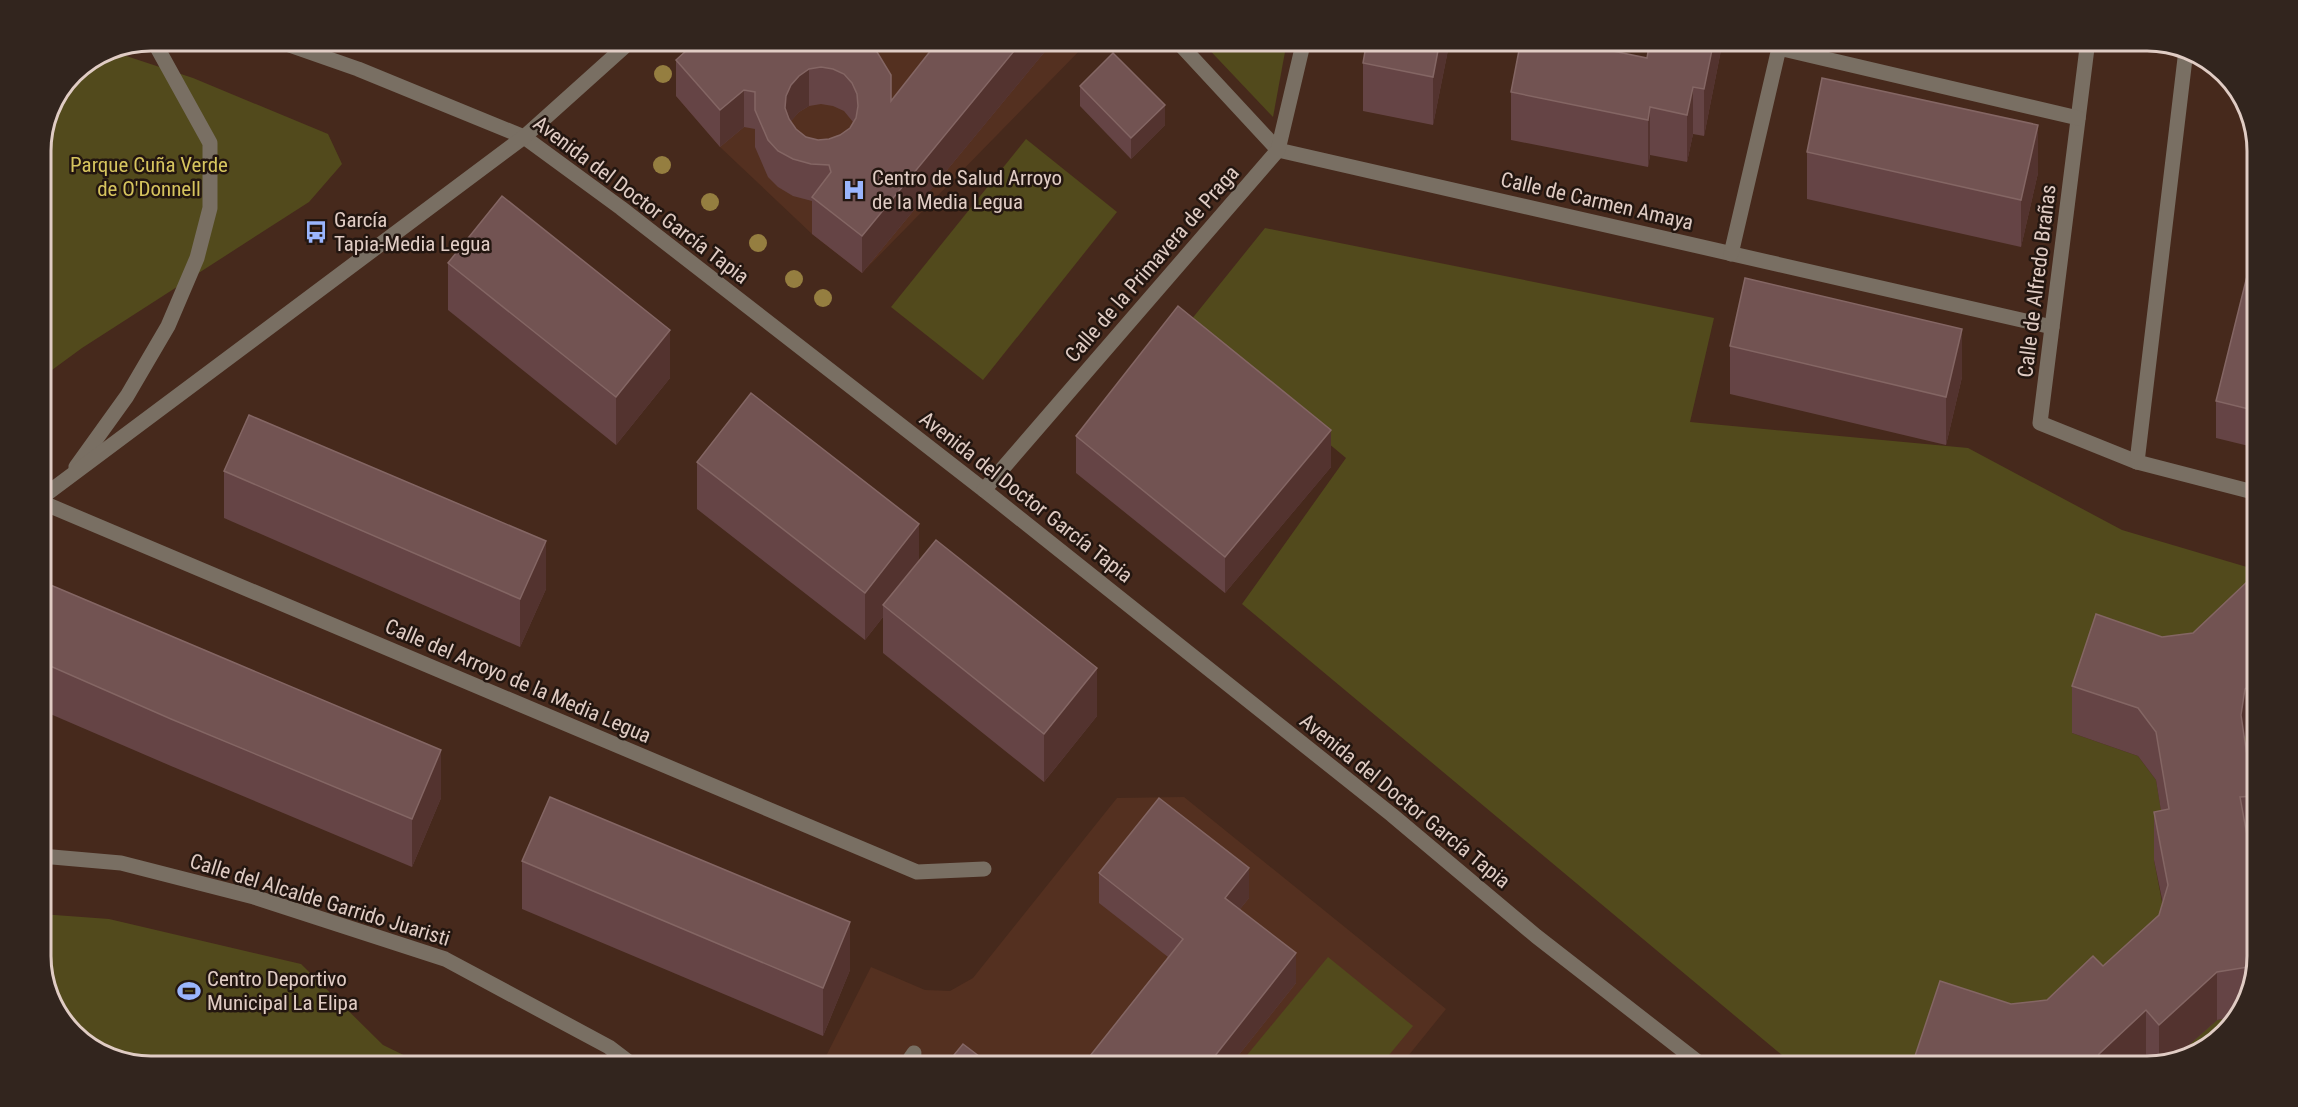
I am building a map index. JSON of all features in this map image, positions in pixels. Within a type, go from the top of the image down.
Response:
[{"type":"street","points":[[67,479],[127,396],[168,326],[197,258],[210,208],[210,143],[159,51]]},
{"type":"street","name":"Avenida del Doctor García Tapia","points":[[306,51],[358,69],[524,137],[621,208],[984,490],[1392,815],[1536,936],[1690,1056]]},
{"type":"street","name":"Calle del Arroyo de la Media Legua","points":[[51,492],[524,137],[620,51]]},
{"type":"street","points":[[1186,51],[1278,150]]},
{"type":"street","name":"Calle de la Primavera de Praga","points":[[984,490],[1278,150],[1301,51]]},
{"type":"street","points":[[1731,254],[1778,51]]},
{"type":"street","points":[[1792,51],[2078,118]]},
{"type":"street","name":"Calle de Alfredo Brañas","points":[[2087,51],[2040,423],[2137,462],[2247,491]]},
{"type":"street","points":[[2137,462],[2185,59]]},
{"type":"street","name":"Calle de Carmen Amaya","points":[[1278,150],[2052,327]]},
{"type":"street","name":"Calle del Arroyo de la Media Legua","points":[[51,504],[917,872],[984,869]]},
{"type":"street","name":"Calle del Alcalde Garrido Juaristi","points":[[51,857],[121,863],[254,897],[445,959],[609,1047],[621,1056]]},
{"type":"shaded area","name":"Centro de Salud Arroyo de la Media Legua","points":[[728,51],[1079,51],[862,273],[812,234],[720,147],[676,96]]},
{"type":"shaded area","points":[[1569,51],[1596,51],[1594,57]]},
{"type":"shaded area","points":[[1184,797],[1446,1009],[1408,1056],[826,1056],[871,967],[925,990],[950,991],[973,978],[1117,798]]},
{"type":"green space","points":[[1210,51],[1285,51],[1273,117]]},
{"type":"green space","name":"Parque Cuña Verde de O'Donnell","points":[[124,55],[193,78],[328,134],[342,164],[309,202],[82,348],[51,371],[51,145],[54,125],[59,113],[80,80],[96,68]]},
{"type":"green space","points":[[1026,139],[1117,212],[983,380],[891,307]]},
{"type":"green space","points":[[1265,228],[1714,318],[1690,422],[1968,448],[2122,530],[2247,567],[2247,640],[2072,733],[2138,756],[2156,780],[2169,857],[2154,860],[2168,933],[2159,963],[1950,1056],[1783,1056],[1242,604],[1346,458],[1187,325]]},
{"type":"green space","points":[[2247,735],[2247,877],[2240,844],[2241,763]]},
{"type":"green space","name":"Centro Deportivo Municipal La Elipa","points":[[51,915],[109,919],[301,964],[383,1045],[406,1056],[152,1056],[125,1053],[107,1046],[76,1022],[61,1000],[51,962]]},
{"type":"green space","points":[[1328,957],[1413,1026],[1388,1056],[1246,1056]]},
{"type":"green space","points":[[2224,1019],[2213,1031],[2185,1048],[2217,1020]]},
{"type":"building","points":[[686,51],[876,51],[891,75],[891,101],[930,51],[1014,51],[862,236],[812,197],[831,172],[829,165],[811,164],[793,159],[778,151],[768,140],[755,110],[755,92],[744,90],[720,110],[676,60]],"holes":[[[821,67],[844,74],[852,83],[857,94],[856,118],[850,128],[829,139],[818,140],[806,137],[796,129],[785,108],[786,96],[791,85],[809,69]]]},
{"type":"building","points":[[1365,51],[1438,51],[1433,77],[1363,63]]},
{"type":"building","points":[[1519,51],[1613,51],[1647,58],[1648,51],[1712,51],[1704,89],[1693,87],[1687,115],[1650,107],[1648,120],[1511,92]]},
{"type":"building","points":[[1113,53],[1165,105],[1131,138],[1080,86]]},
{"type":"building","points":[[1822,78],[2038,125],[2021,200],[1807,152]]},
{"type":"building","points":[[502,196],[670,330],[616,397],[448,263]]},
{"type":"building","points":[[2247,276],[2247,409],[2216,401]]},
{"type":"building","points":[[1745,278],[1962,329],[1946,397],[1730,346]]},
{"type":"building","points":[[1178,306],[1331,430],[1225,557],[1076,436]]},
{"type":"building","points":[[751,393],[919,524],[865,593],[697,462]]},
{"type":"building","points":[[249,415],[546,541],[520,599],[224,471]]},
{"type":"building","points":[[936,540],[1097,668],[1044,734],[883,605]]},
{"type":"building","points":[[2247,582],[2247,687],[2241,715],[2247,756],[2247,796],[2240,797],[2247,835],[2246,967],[2217,972],[2159,1025],[2146,1010],[2098,1056],[1915,1056],[1940,981],[2011,1004],[2047,1000],[2093,956],[2103,966],[2159,915],[2168,885],[2154,812],[2169,809],[2156,732],[2138,708],[2072,686],[2096,614],[2162,637],[2193,633]]},
{"type":"building","points":[[51,585],[441,750],[412,819],[51,666]]},
{"type":"building","points":[[550,797],[850,922],[823,988],[522,861]]},
{"type":"building","points":[[1159,798],[1249,868],[1225,898],[1296,953],[1215,1056],[1090,1056],[1183,939],[1099,873]]},
{"type":"building","points":[[963,1044],[979,1056],[953,1056]]},
{"type":"place","name":"Centro de Salud Arroyo de la Media Legua","points":[[854,190]]},
{"type":"place","name":"García Tapia-Media Legua","points":[[316,232]]},
{"type":"place","name":"Centro Deportivo Municipal La Elipa","points":[[189,991]]}]
